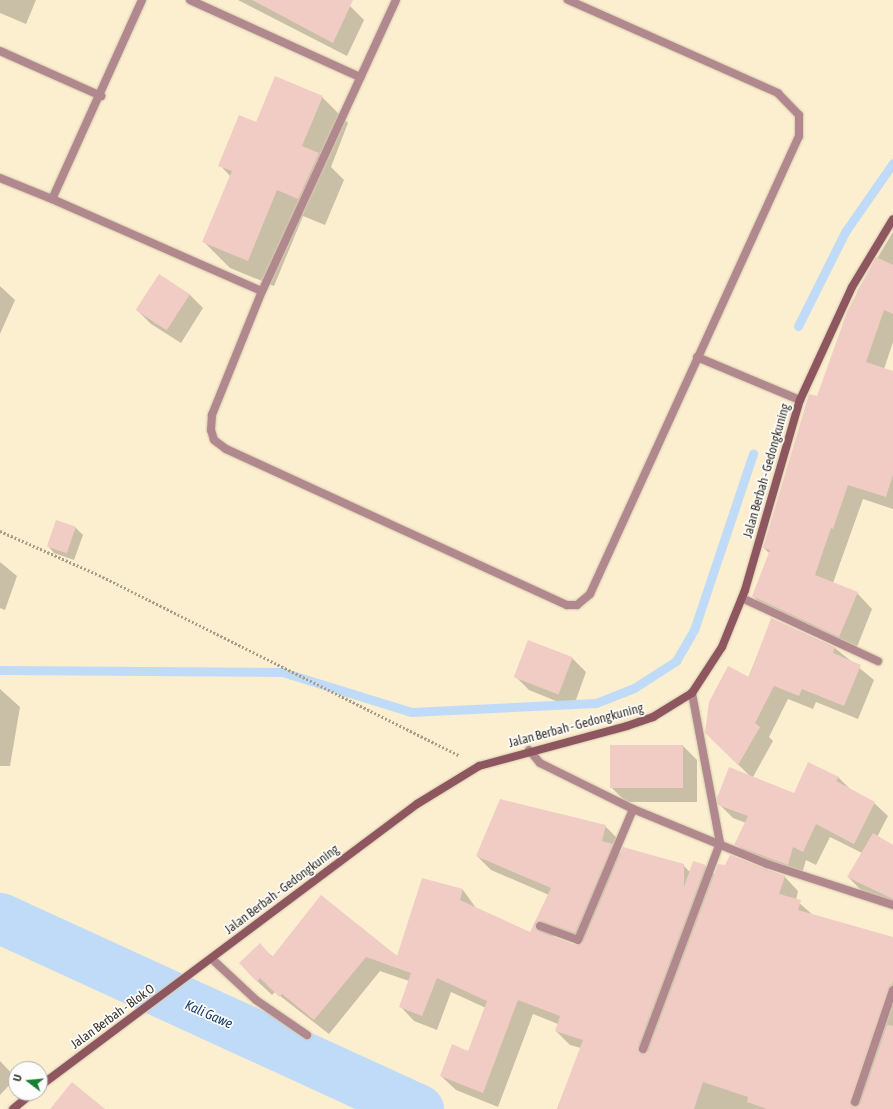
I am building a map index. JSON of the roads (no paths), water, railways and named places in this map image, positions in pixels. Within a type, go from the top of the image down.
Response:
[{"type":"main road","name":"Jalan Berbah - Gedongkuning","points":[[200,968],[417,804],[479,766],[529,750],[653,717],[692,693],[722,647],[742,598],[800,400],[852,287],[893,219]]},
{"type":"main road","name":"Jalan Berbah - Blok O","points":[[48,1080],[200,968]]},
{"type":"main road","points":[[13,1109],[22,1101]]},
{"type":"street","points":[[52,199],[101,96],[142,0]]},
{"type":"street","points":[[190,0],[360,77]]},
{"type":"street","points":[[396,0],[262,291],[212,415],[214,440],[226,449],[568,605],[577,604],[590,594],[799,136],[799,115],[778,93],[568,0]]},
{"type":"street","points":[[0,51],[101,96]]},
{"type":"street","points":[[0,178],[52,199],[262,291]]},
{"type":"street","points":[[698,357],[800,400]]},
{"type":"street","points":[[742,598],[878,661]]},
{"type":"street","points":[[643,1049],[720,843],[692,693]]},
{"type":"street","points":[[529,750],[540,763],[633,809],[720,843],[767,864],[893,904]]},
{"type":"street","points":[[540,926],[578,940],[633,809]]},
{"type":"street","points":[[212,959],[256,1000],[307,1035]]},
{"type":"street","points":[[855,1102],[893,990]]},
{"type":"waterway","points":[[798,326],[845,232],[893,163]]},
{"type":"waterway","points":[[0,670],[282,672],[411,712],[596,703],[634,688],[676,661],[694,630],[753,454]]},
{"type":"waterway","name":"Kali Gawe","points":[[0,918],[418,1109]]}]
